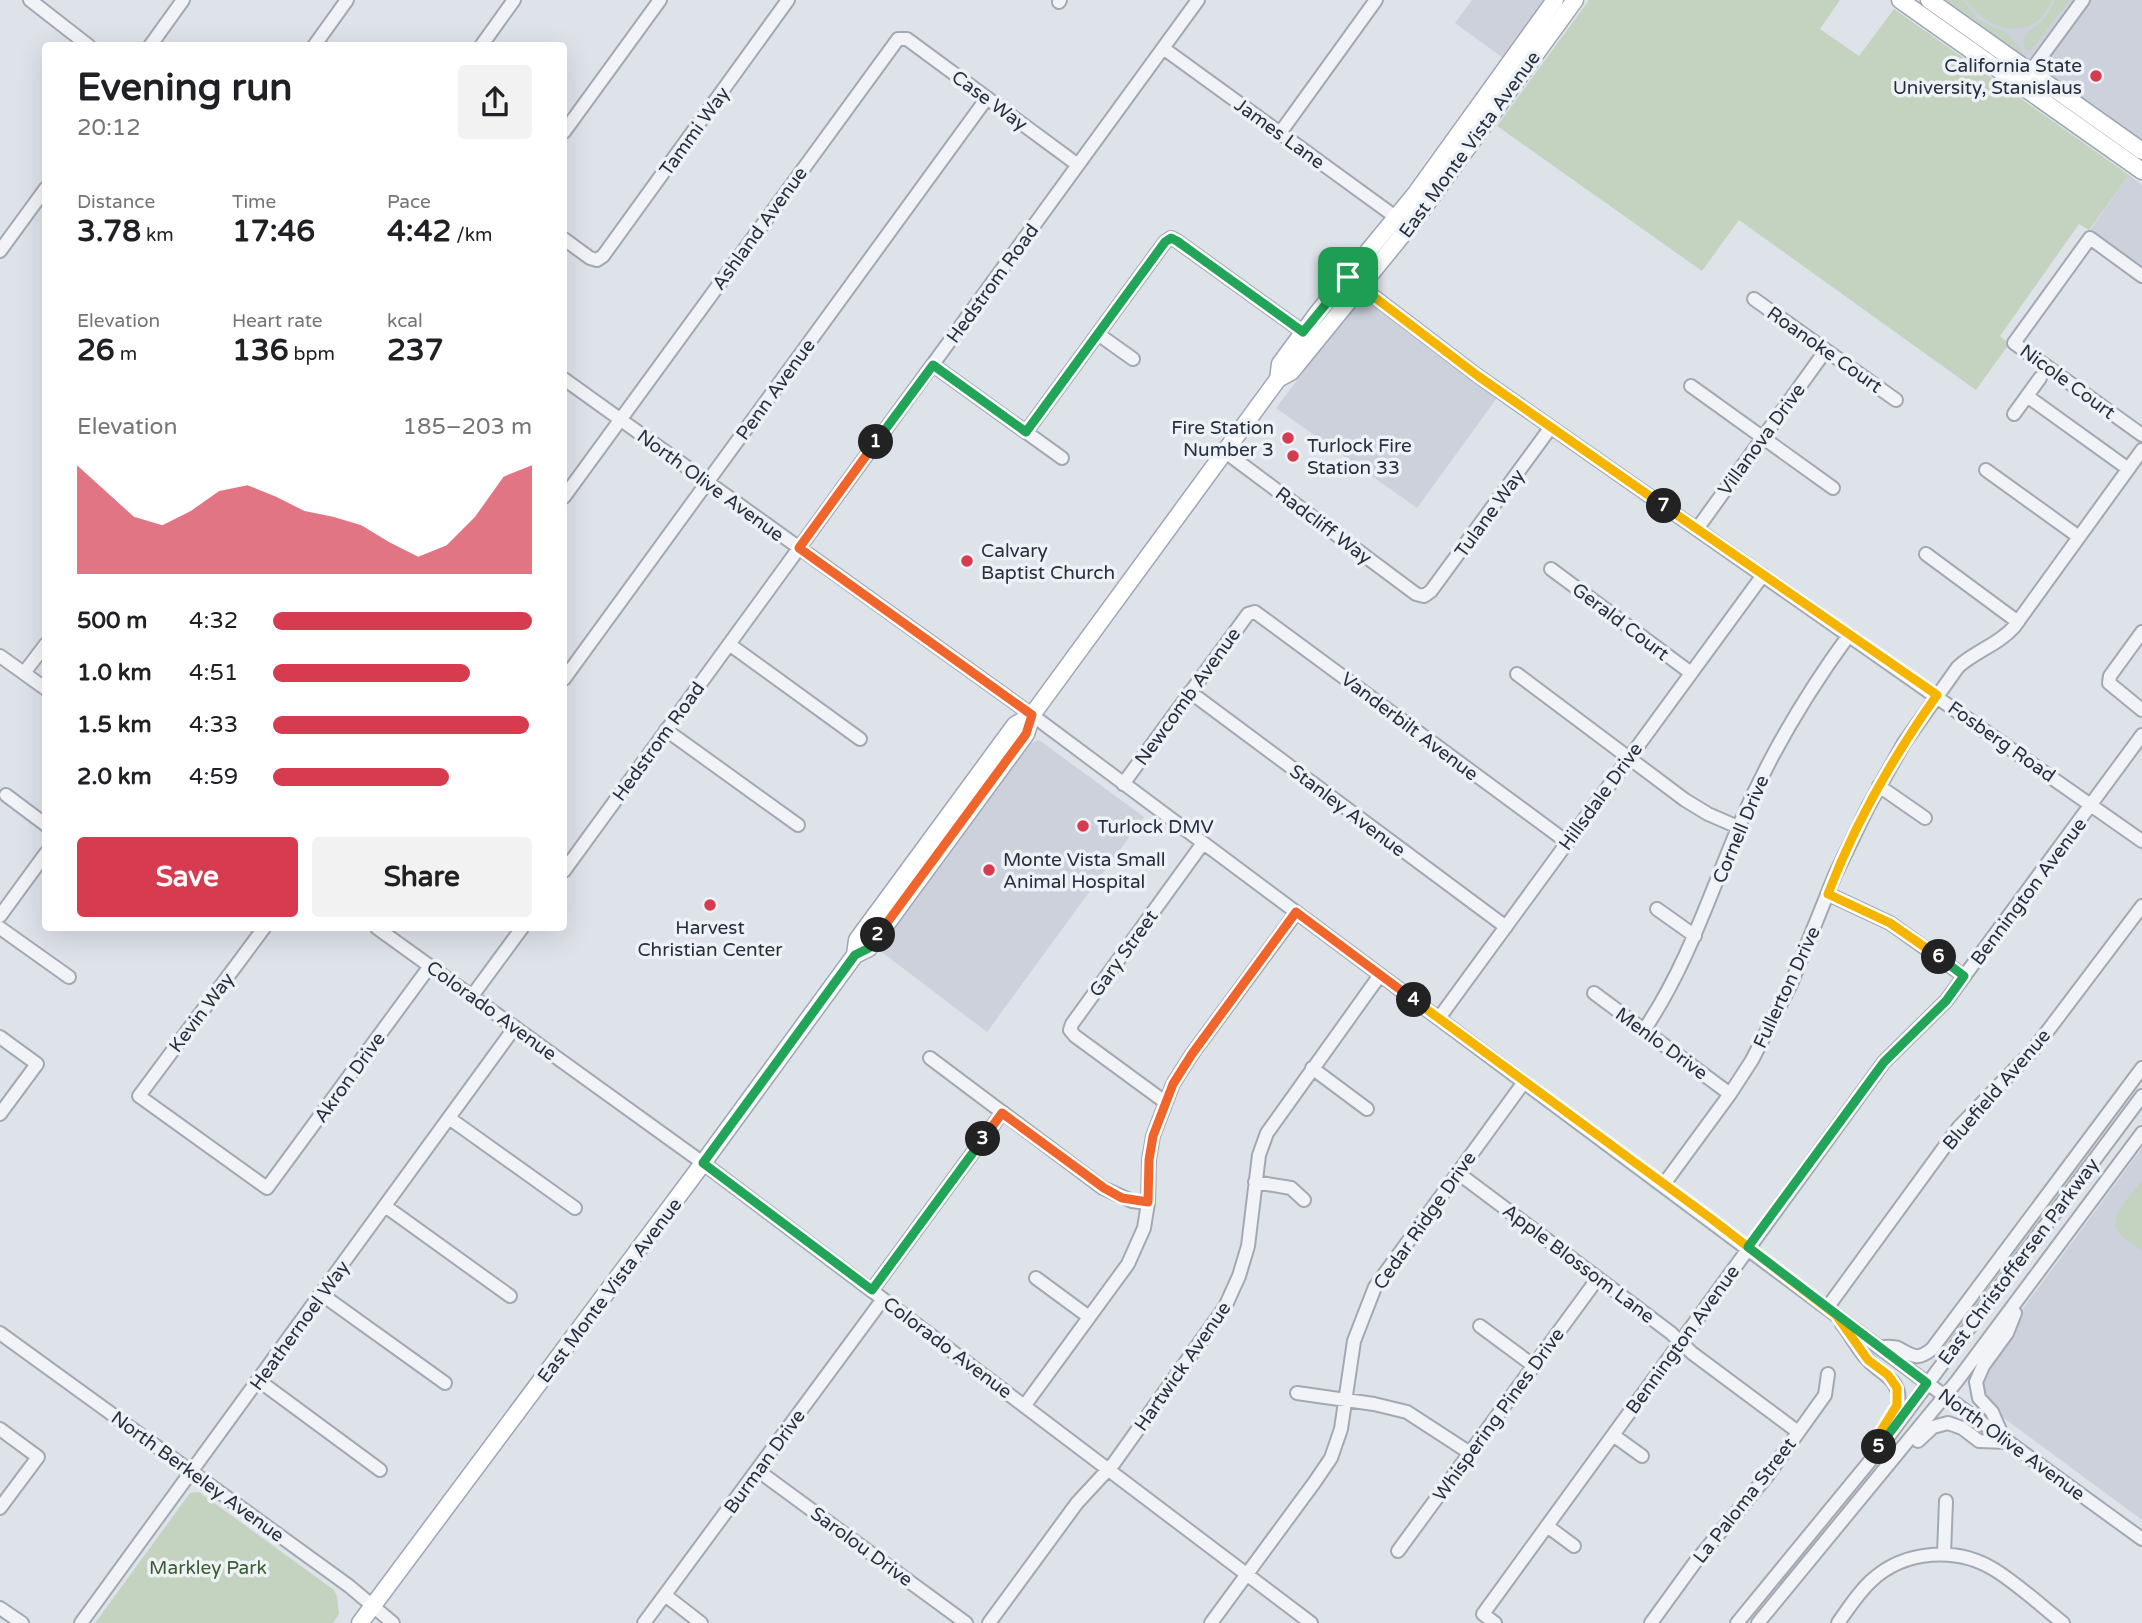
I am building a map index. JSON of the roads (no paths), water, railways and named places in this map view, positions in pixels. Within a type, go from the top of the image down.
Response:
[{"type":"main road","name":"East Monte Vista Avenue","points":[[360,1623],[855,955],[869,948],[1026,734],[1032,715],[1224,450],[1278,379],[1291,372],[1397,218],[1555,0]]},
{"type":"main road","name":"East Monte Vista Avenue","points":[[1278,379],[1280,364],[1303,332],[1424,208],[1575,0]]},
{"type":"main road","points":[[1900,0],[2142,171]]},
{"type":"main road","points":[[1929,0],[2142,150]]},
{"type":"main road","name":"East Monte Vista Avenue","points":[[855,955],[857,940],[916,859],[1015,725],[1032,715]]},
{"type":"main road","points":[[896,911],[892,903],[906,883],[916,859]]},
{"type":"street","points":[[30,0],[84,42]]},
{"type":"street","points":[[153,42],[183,0]]},
{"type":"street","points":[[317,42],[347,0]]},
{"type":"street","points":[[484,42],[514,0]]},
{"type":"street","points":[[567,128],[660,0]]},
{"type":"street","name":"Tammi Way","points":[[567,243],[590,258],[597,260],[603,256],[788,0]]},
{"type":"street","name":"Hedstrom Road","points":[[567,867],[1199,0]]},
{"type":"street","points":[[1280,133],[1376,0]]},
{"type":"street","points":[[2020,86],[2083,0]]},
{"type":"street","name":"Case Way","points":[[900,38],[907,39],[1078,165]]},
{"type":"street","name":"Ashland Avenue","points":[[567,492],[900,38]]},
{"type":"street","name":"James Lane","points":[[1163,48],[1397,218]]},
{"type":"street","name":"Penn Avenue","points":[[567,675],[987,98]]},
{"type":"street","points":[[0,251],[42,193]]},
{"type":"street","points":[[1026,432],[1165,242],[1171,238],[1303,332]]},
{"type":"street","name":"Nicole Court","points":[[2142,276],[2090,238],[2014,342],[2142,435]]},
{"type":"street","name":"Fosberg Road","points":[[1354,282],[1478,376],[2142,841]]},
{"type":"street","name":"Roanoke Court","points":[[1754,299],[1896,400]]},
{"type":"street","points":[[1098,334],[1133,359]]},
{"type":"street","name":"Villanova Drive","points":[[1697,528],[1826,350]]},
{"type":"street","points":[[933,365],[1062,458]]},
{"type":"street","points":[[2014,414],[2040,378]]},
{"type":"street","name":"North Olive Avenue","points":[[567,381],[1032,715],[1664,1184],[1927,1383],[2142,1539]]},
{"type":"street","points":[[1691,386],[1833,488]]},
{"type":"street","points":[[2027,396],[2127,468]]},
{"type":"street","name":"Tulane Way","points":[[1424,596],[1432,591],[1551,427]]},
{"type":"street","name":"Radcliff Way","points":[[1224,450],[1416,594],[1424,596]]},
{"type":"street","name":"Fullerton Drive","points":[[1664,1184],[1752,1060],[1786,994],[1849,843],[1903,743],[1961,663],[1996,643],[2018,622],[2142,450]]},
{"type":"street","points":[[1986,470],[2079,537]]},
{"type":"street","points":[[1926,554],[2018,622]]},
{"type":"street","name":"Gerald Court","points":[[1551,569],[1691,673]]},
{"type":"street","name":"Hillsdale Drive","points":[[1439,1018],[1763,575]]},
{"type":"street","name":"Newcomb Avenue","points":[[1123,783],[1248,614],[1253,611]]},
{"type":"street","name":"Vanderbilt Avenue","points":[[1253,611],[1567,842]]},
{"type":"street","points":[[2142,632],[2110,676],[2109,683],[2142,710]]},
{"type":"street","name":"Cornell Drive","points":[[1644,1030],[1695,936],[1738,827],[1790,723],[1849,635]]},
{"type":"street","points":[[729,644],[860,739]]},
{"type":"street","points":[[24,673],[42,648]]},
{"type":"street","points":[[0,656],[42,686]]},
{"type":"street","points":[[1517,674],[1694,806],[1738,827]]},
{"type":"street","name":"Stanley Avenue","points":[[1190,692],[1506,927]]},
{"type":"street","points":[[666,730],[798,825]]},
{"type":"street","name":"Bennington Avenue","points":[[1495,1623],[1483,1614],[1748,1247],[1884,1062],[1946,1001],[2142,735]]},
{"type":"street","points":[[1879,786],[1925,818]]},
{"type":"street","points":[[6,795],[42,822]]},
{"type":"street","name":"Gary Street","points":[[1165,1102],[1074,1036],[1070,1030],[1203,843]]},
{"type":"street","points":[[0,916],[42,858]]},
{"type":"street","points":[[1828,894],[1890,923],[1964,976]]},
{"type":"street","name":"Bluefield Avenue","points":[[1831,1311],[1959,1127],[2034,1049],[2142,906]]},
{"type":"street","points":[[1657,909],[1695,936]]},
{"type":"street","points":[[1025,1405],[1134,1254],[1144,1228],[1153,1136],[1165,1102],[1192,1054],[1296,912]]},
{"type":"street","points":[[0,928],[69,977]]},
{"type":"street","name":"Kevin Way","points":[[262,931],[139,1096],[267,1188]]},
{"type":"street","name":"Colorado Avenue","points":[[384,931],[703,1163],[1311,1623]]},
{"type":"street","points":[[472,996],[520,931]]},
{"type":"street","name":"Akron Drive","points":[[267,1188],[430,966]]},
{"type":"street","name":"Hartwick Avenue","points":[[989,1623],[1077,1503],[1109,1469],[1210,1329],[1233,1292],[1248,1246],[1259,1156],[1266,1133],[1380,975]]},
{"type":"street","name":"Menlo Drive","points":[[1594,993],[1730,1094]]},
{"type":"street","name":"Heathernoel Way","points":[[81,1623],[515,1027]]},
{"type":"street","points":[[0,1037],[37,1064],[0,1114]]},
{"type":"street","points":[[930,1058],[1104,1188],[1122,1198],[1148,1202]]},
{"type":"street","points":[[1312,1068],[1367,1109]]},
{"type":"street","points":[[1880,1347],[1896,1347],[1916,1357],[1929,1352],[1937,1344],[2142,1068]]},
{"type":"street","name":"Cedar Ridge Drive","points":[[1211,1623],[1331,1458],[1339,1437],[1354,1341],[1375,1287],[1524,1082]]},
{"type":"street","name":"East Christoffersen Parkway","points":[[1737,1623],[1879,1448],[2142,1096]]},
{"type":"street","points":[[872,1290],[1002,1113]]},
{"type":"street","points":[[449,1118],[575,1208]]},
{"type":"street","name":"East Christoffersen Parkway","points":[[1758,1623],[1945,1396],[2142,1133]]},
{"type":"street","name":"Apple Blossom Lane","points":[[1458,1172],[1798,1432]]},
{"type":"street","points":[[1255,1182],[1291,1188],[1304,1200]]},
{"type":"street","points":[[385,1206],[510,1296]]},
{"type":"street","points":[[1036,1278],[1089,1317]]},
{"type":"street","name":"Whispering Pines Drive","points":[[1398,1550],[1598,1278]]},
{"type":"street","points":[[321,1294],[445,1383]]},
{"type":"street","points":[[1891,1462],[1909,1452],[1928,1431],[1943,1423],[1958,1425],[1979,1441],[2006,1440],[1992,1412],[1979,1398],[1976,1382],[1979,1371],[2007,1333],[2021,1297]]},
{"type":"street","name":"Burman Drive","points":[[644,1623],[883,1299]]},
{"type":"street","points":[[1831,1311],[1868,1360],[1888,1375],[1897,1388],[1897,1405],[1879,1434],[1879,1448]]},
{"type":"street","points":[[1480,1326],[1534,1366]]},
{"type":"street","name":"North Berkeley Avenue","points":[[0,1333],[349,1586],[393,1623]]},
{"type":"street","name":"La Paloma Street","points":[[1651,1623],[1696,1561],[1767,1476],[1825,1395],[1828,1374]]},
{"type":"street","points":[[258,1380],[380,1470]]},
{"type":"street","points":[[1297,1393],[1407,1412],[1469,1453]]},
{"type":"street","points":[[0,1429],[38,1457],[0,1508]]},
{"type":"street","points":[[1613,1435],[1642,1456]]},
{"type":"street","name":"Sarolou Drive","points":[[757,1470],[966,1623]]},
{"type":"street","points":[[1944,1554],[1946,1501]]},
{"type":"street","points":[[1547,1526],[1574,1546]]},
{"type":"street","points":[[1838,1623],[1859,1594],[1881,1573],[1906,1560],[1930,1554],[1944,1554],[1976,1561],[1995,1570],[2063,1623]]},
{"type":"street","points":[[665,1595],[701,1623]]},
{"type":"street","points":[[0,1608],[22,1623]]},
{"type":"place","name":"California State University, Stanislaus","points":[[2096,76]]},
{"type":"place","name":"Fire Station Number 3","points":[[1288,438]]},
{"type":"place","name":"Turlock Fire Station 33","points":[[1293,456]]},
{"type":"place","name":"Calvary Baptist Church","points":[[967,561]]},
{"type":"place","name":"Turlock DMV","points":[[1083,826]]},
{"type":"place","name":"Monte Vista Small Animal Hospital","points":[[989,870]]},
{"type":"place","name":"Harvest Christian Center","points":[[710,905]]},
{"type":"park label","name":"Markley Park","points":[[208,1567]]}]
